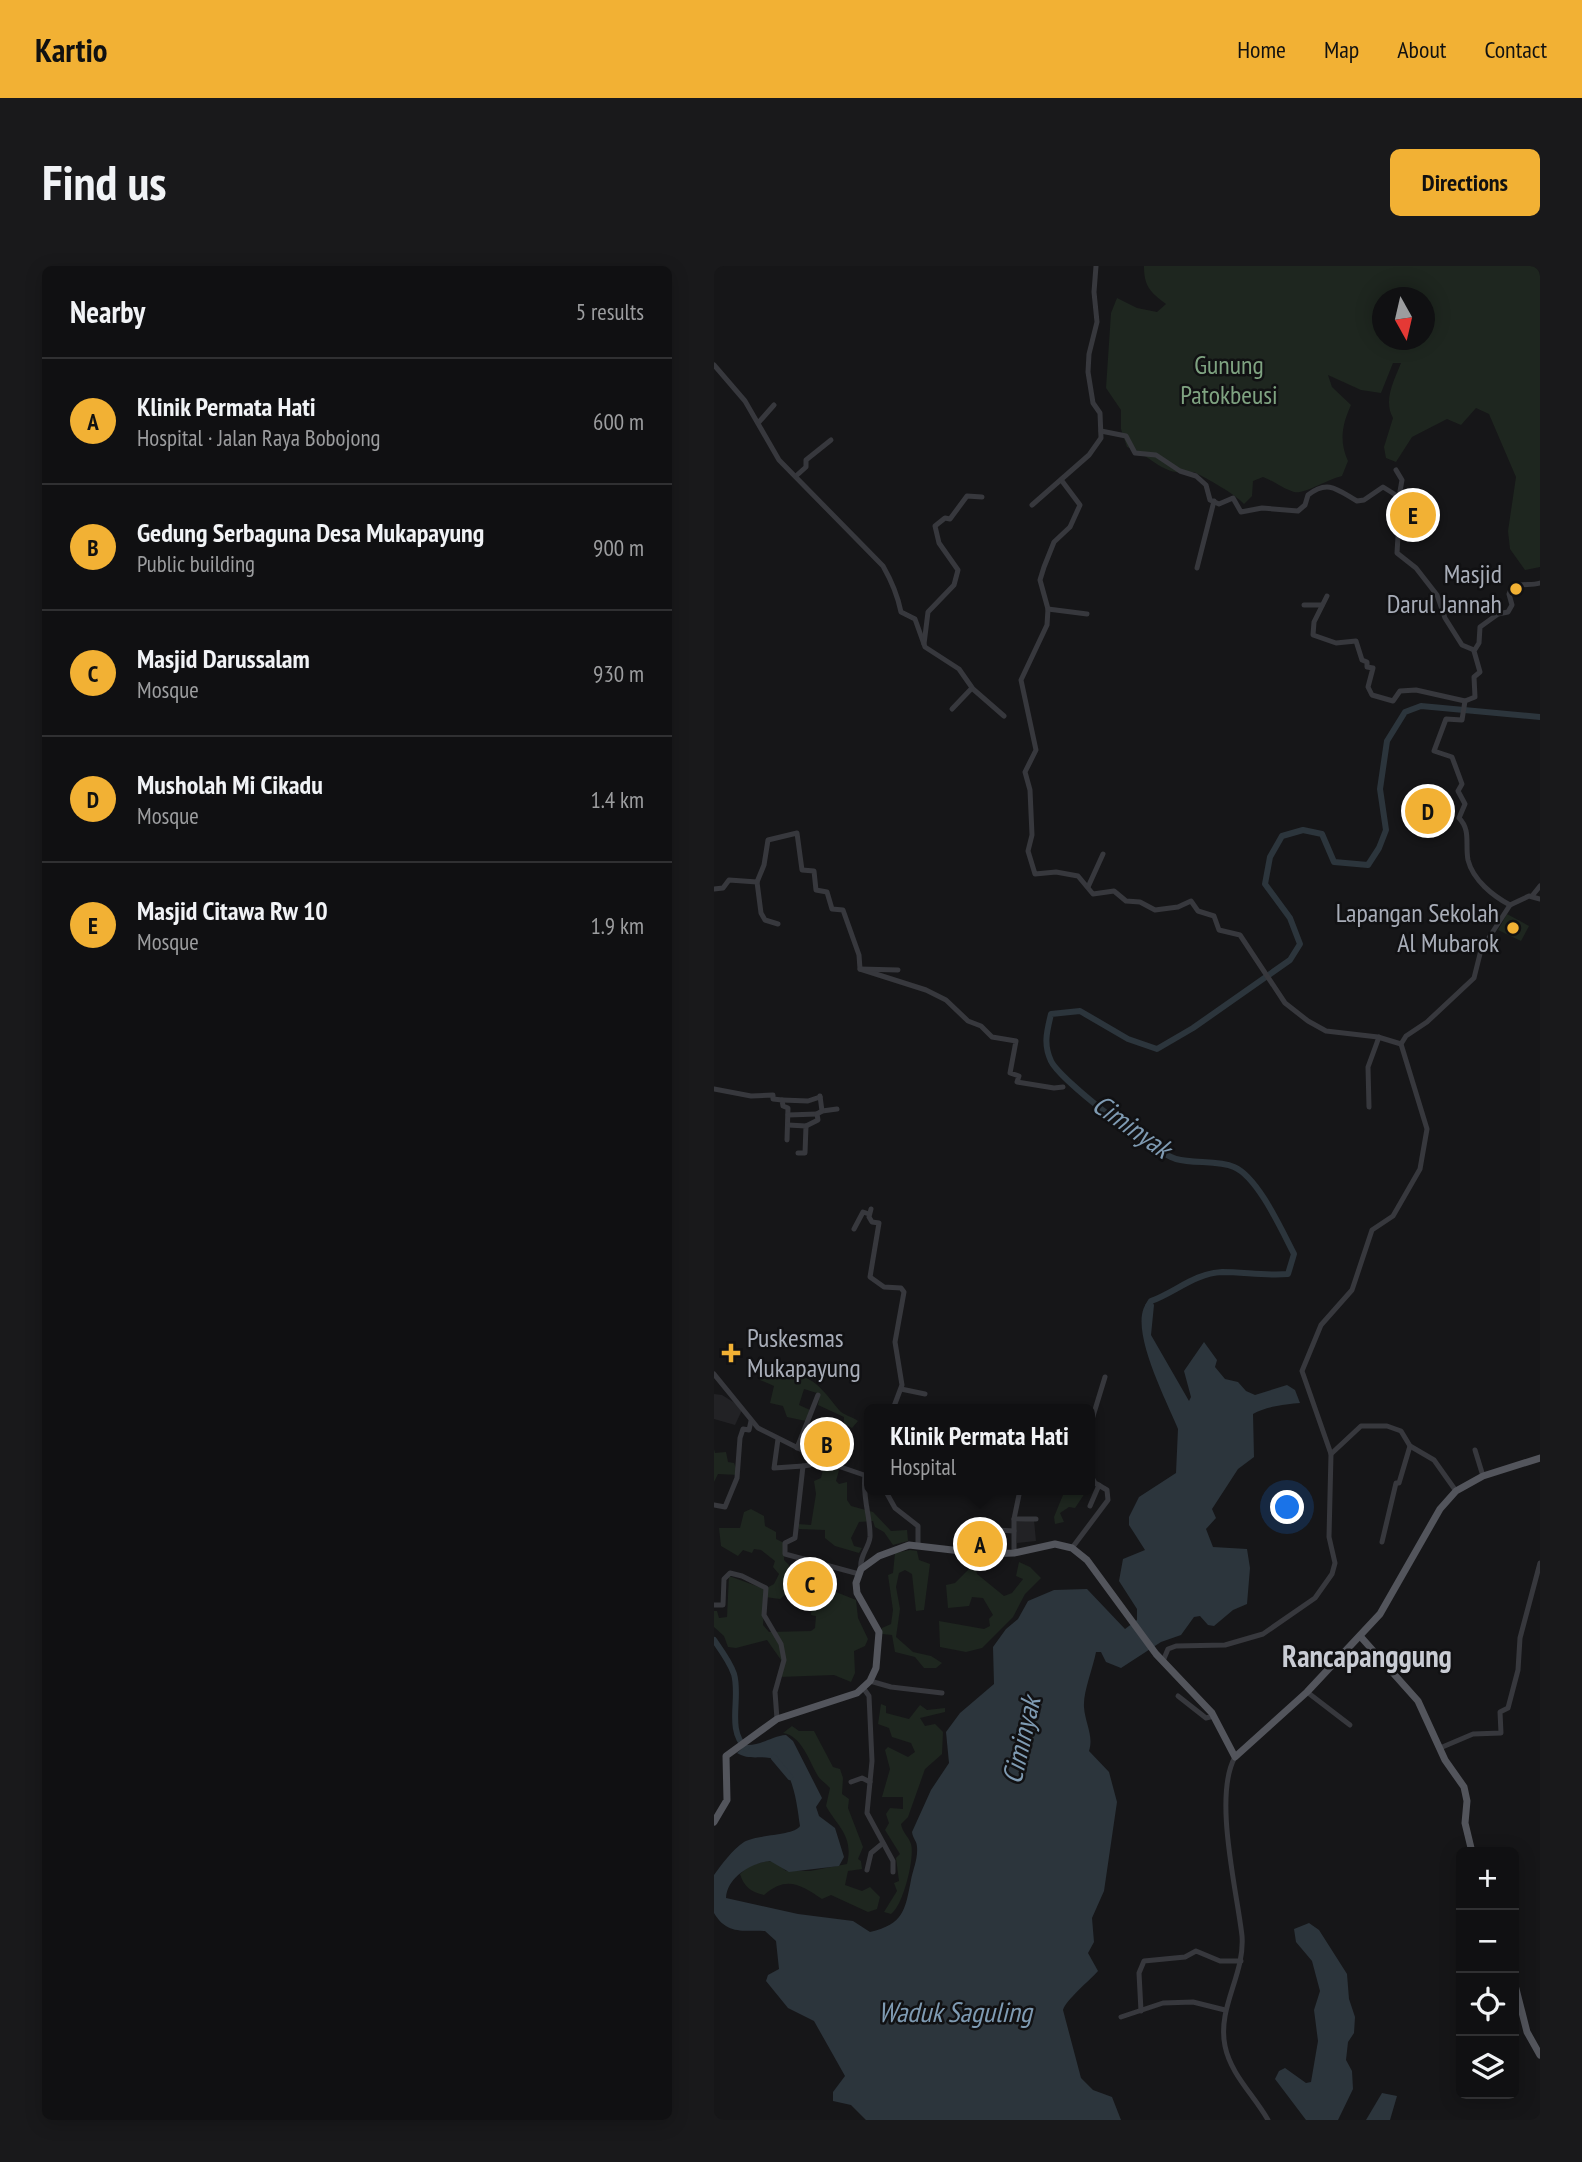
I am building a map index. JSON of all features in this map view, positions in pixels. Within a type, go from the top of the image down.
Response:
[{"type":"main road","points":[[714,1822],[727,1800],[724,1759],[730,1752],[777,1719],[864,1689],[870,1681],[876,1668],[879,1632],[857,1593],[860,1571],[895,1547],[918,1545],[987,1554],[1014,1553],[1055,1544],[1073,1548],[1097,1573],[1156,1654],[1214,1716],[1236,1757],[1307,1692],[1385,1607],[1440,1509],[1456,1491],[1483,1476],[1540,1458]]},
{"type":"main road","points":[[1360,1636],[1418,1701],[1448,1766],[1466,1792],[1465,1823],[1471,1847]]},
{"type":"main road","points":[[1519,2001],[1527,2032],[1540,2055]]},
{"type":"street","points":[[1032,505],[1062,481],[1095,448],[1101,431],[1088,372],[1098,316],[1094,292],[1096,266]]},
{"type":"street","points":[[714,365],[737,390],[759,422],[779,460],[883,566],[891,588],[898,596],[901,612],[915,619],[924,644],[963,673],[974,690],[1004,716]]},
{"type":"street","points":[[759,422],[774,405]]},
{"type":"street","points":[[1101,431],[1126,436],[1135,453],[1156,455],[1180,471],[1196,476],[1206,485],[1208,496],[1214,501],[1223,503],[1233,498],[1241,512],[1262,508],[1298,511],[1305,505],[1308,495],[1322,486],[1339,488],[1357,502],[1379,488],[1399,497]]},
{"type":"street","points":[[796,476],[806,467],[806,460],[831,440]]},
{"type":"street","points":[[1396,470],[1402,480],[1399,497],[1411,530],[1398,536],[1397,553],[1416,568],[1437,595],[1445,618],[1462,645],[1475,650]]},
{"type":"street","points":[[1062,481],[1080,504],[1070,527],[1054,542],[1040,580],[1048,609],[1047,625],[1023,672],[1021,687],[1036,750],[1025,769],[1030,790],[1028,811],[1032,835],[1028,851],[1037,875],[1073,874],[1085,881],[1093,894],[1114,891],[1126,901],[1140,902],[1154,910],[1178,907],[1191,901],[1198,911],[1214,916],[1219,930],[1240,935],[1286,1003],[1326,1031],[1379,1037],[1401,1044]]},
{"type":"street","points":[[924,644],[928,611],[954,585],[958,570],[939,543],[936,526],[944,518],[950,519],[967,496],[982,497]]},
{"type":"street","points":[[1197,568],[1214,501]]},
{"type":"street","points":[[1327,596],[1314,622],[1313,635],[1336,643],[1356,641],[1362,660],[1367,662],[1367,667],[1373,668],[1368,687],[1372,695],[1393,701],[1400,691],[1416,690],[1465,701],[1474,699],[1474,677],[1480,673],[1475,650],[1479,643],[1478,629],[1483,622],[1500,613],[1506,614],[1512,608],[1509,594],[1511,589],[1520,584],[1540,583]]},
{"type":"street","points":[[1304,605],[1322,606]]},
{"type":"street","points":[[1048,609],[1087,614]]},
{"type":"street","points":[[952,709],[974,690]]},
{"type":"street","points":[[1465,701],[1463,719],[1447,718],[1434,751],[1452,757],[1462,784],[1458,791],[1465,801],[1459,818],[1466,827],[1472,870],[1494,895],[1510,905]]},
{"type":"street","points":[[778,924],[765,920],[761,913],[757,882],[764,865],[768,840],[797,833],[802,870],[814,872],[816,890],[827,892],[832,909],[843,910],[859,956],[860,969]]},
{"type":"street","points":[[1088,887],[1103,855]]},
{"type":"street","points":[[714,889],[723,888],[729,880],[737,878],[757,882]]},
{"type":"street","points":[[1163,1661],[1168,1649],[1176,1646],[1224,1645],[1263,1634],[1315,1598],[1332,1574],[1335,1563],[1329,1536],[1331,1454],[1302,1371],[1317,1332],[1350,1293],[1372,1230],[1393,1216],[1416,1180],[1422,1163],[1427,1129],[1401,1044],[1406,1036],[1427,1022],[1474,978],[1481,950],[1510,905],[1532,896],[1540,886]]},
{"type":"street","points":[[1532,896],[1540,899]]},
{"type":"street","points":[[860,969],[898,970]]},
{"type":"street","points":[[860,969],[926,990],[946,1000],[968,1021],[981,1026],[992,1037],[1016,1041],[1010,1073],[1019,1076],[1017,1082],[1063,1087]]},
{"type":"street","points":[[1369,1107],[1368,1067],[1379,1037]]},
{"type":"street","points":[[714,1090],[751,1096],[773,1095],[772,1099],[782,1100],[808,1101],[820,1097],[818,1120],[806,1126],[788,1125]]},
{"type":"street","points":[[782,1100],[783,1106],[788,1108],[787,1140]]},
{"type":"street","points":[[788,1115],[837,1109]]},
{"type":"street","points":[[798,1153],[805,1153],[806,1126]]},
{"type":"street","points":[[854,1229],[867,1209],[872,1222],[879,1223],[870,1277],[884,1287],[901,1288],[904,1292],[895,1342],[901,1366],[901,1389],[895,1404]]},
{"type":"street","points":[[714,1374],[742,1406],[751,1421],[778,1439],[811,1455],[864,1475]]},
{"type":"street","points":[[1095,1410],[1105,1377]]},
{"type":"street","points":[[901,1389],[925,1394]]},
{"type":"street","points":[[797,1448],[818,1395]]},
{"type":"street","points":[[714,1505],[724,1507],[733,1493],[740,1437],[743,1429],[748,1430],[751,1421]]},
{"type":"street","points":[[1331,1454],[1348,1436],[1369,1424],[1401,1431],[1410,1446],[1434,1460],[1456,1491]]},
{"type":"street","points":[[778,1439],[774,1468],[810,1465],[811,1455]]},
{"type":"street","points":[[1382,1542],[1410,1446]]},
{"type":"street","points":[[1475,1450],[1483,1476]]},
{"type":"street","points":[[803,1466],[795,1538],[785,1543],[785,1554],[860,1571],[860,1561],[870,1537],[865,1495]]},
{"type":"street","points":[[1073,1548],[1108,1500],[1107,1490],[1095,1480]]},
{"type":"street","points":[[1095,1494],[1099,1485]]},
{"type":"street","points":[[888,1495],[895,1508],[918,1526],[918,1545]]},
{"type":"street","points":[[1014,1553],[1014,1519],[1019,1495]]},
{"type":"street","points":[[1090,1506],[1095,1495]]},
{"type":"street","points":[[1014,1519],[1036,1518]]},
{"type":"street","points":[[979,1529],[1014,1531]]},
{"type":"street","points":[[1501,1733],[1500,1712],[1508,1708],[1516,1683],[1520,1638],[1540,1563]]},
{"type":"street","points":[[714,1605],[723,1605],[723,1579],[730,1573],[766,1588],[764,1615],[780,1644],[784,1660],[775,1692],[777,1719]]},
{"type":"street","points":[[870,1681],[891,1687],[942,1693]]},
{"type":"street","points":[[864,1689],[869,1696],[870,1782],[867,1813],[893,1861],[893,1871]]},
{"type":"street","points":[[1307,1692],[1350,1725]]},
{"type":"street","points":[[1178,1696],[1206,1718],[1214,1716]]},
{"type":"street","points":[[1440,1748],[1474,1734],[1501,1733],[1510,1736]]},
{"type":"street","points":[[1236,1757],[1227,1773],[1227,1790],[1230,1862],[1242,1936],[1241,1961],[1225,2010],[1224,2030],[1228,2056],[1243,2084],[1268,2120]]},
{"type":"street","points":[[852,1782],[862,1778],[870,1782]]},
{"type":"street","points":[[867,1870],[871,1853],[883,1843]]},
{"type":"street","points":[[1141,2011],[1139,1973],[1144,1961],[1185,1957],[1196,1951],[1220,1961],[1241,1961]]},
{"type":"street","points":[[1121,2017],[1156,2004],[1179,2002],[1225,2010]]},
{"type":"shaded area","points":[[714,1394],[722,1395],[743,1408],[735,1425],[714,1419]]},
{"type":"shaded area","points":[[1034,1520],[1036,1541],[1017,1543],[1015,1522]]},
{"type":"green space","name":"Gunung Patokbeusi","points":[[1144,266],[1540,266],[1540,567],[1525,570],[1510,549],[1508,531],[1516,477],[1489,414],[1476,408],[1461,425],[1447,419],[1412,437],[1396,462],[1386,458],[1384,447],[1393,418],[1389,397],[1401,363],[1393,363],[1381,393],[1361,390],[1328,375],[1332,387],[1351,405],[1343,433],[1343,447],[1348,461],[1342,476],[1303,491],[1290,491],[1263,477],[1253,481],[1252,496],[1244,504],[1228,491],[1194,472],[1174,472],[1127,447],[1121,429],[1121,410],[1106,388],[1111,313],[1117,298],[1137,308],[1157,312],[1166,304],[1149,288]]},
{"type":"green space","name":"Lapangan Sekolah Al Mubarok","points":[[1507,914],[1529,926],[1521,941],[1498,930]]},
{"type":"green space","points":[[766,1364],[777,1372],[797,1374],[813,1382],[841,1412],[858,1421],[852,1428],[844,1424],[844,1417],[818,1405],[820,1394],[804,1389],[799,1405],[810,1410],[806,1421],[787,1417],[783,1406],[770,1403],[774,1386],[760,1380]]},
{"type":"green space","points":[[714,1449],[715,1453],[726,1452],[728,1462],[734,1463],[739,1475],[718,1474],[714,1482]]},
{"type":"green space","points":[[824,1465],[839,1470],[836,1481],[839,1484],[847,1482],[847,1500],[851,1506],[873,1512],[891,1531],[907,1530],[908,1541],[893,1545],[884,1532],[875,1527],[873,1521],[859,1522],[851,1538],[854,1546],[862,1548],[859,1553],[835,1546],[825,1538],[825,1530],[799,1529],[798,1524],[811,1525],[816,1494],[814,1481],[821,1478]]},
{"type":"green space","points":[[1063,1495],[1084,1495],[1075,1508],[1069,1507],[1060,1513],[1064,1522],[1055,1524],[1054,1517]]},
{"type":"green space","points":[[751,1509],[764,1516],[765,1526],[776,1532],[776,1539],[784,1543],[784,1560],[791,1572],[784,1581],[785,1595],[780,1599],[765,1597],[763,1625],[769,1632],[811,1631],[815,1628],[816,1616],[811,1615],[812,1602],[806,1593],[836,1592],[856,1600],[858,1618],[868,1639],[865,1646],[854,1651],[855,1673],[851,1682],[834,1675],[779,1677],[781,1660],[767,1640],[736,1648],[728,1647],[724,1636],[714,1627],[714,1611],[717,1611],[719,1618],[727,1617],[729,1576],[765,1589],[774,1584],[779,1574],[773,1567],[775,1561],[761,1550],[754,1549],[752,1553],[743,1550],[738,1556],[721,1546],[719,1528],[740,1528],[744,1512]]},
{"type":"green space","points":[[917,1551],[919,1560],[930,1564],[924,1610],[916,1611],[912,1574],[905,1570],[899,1573],[896,1587],[900,1609],[896,1637],[913,1652],[931,1656],[942,1663],[936,1668],[924,1668],[915,1657],[895,1652],[892,1635],[882,1634],[882,1628],[891,1624],[893,1610],[888,1575],[893,1573],[895,1553]]},
{"type":"green space","points":[[1019,1562],[1030,1567],[1041,1578],[1025,1594],[1013,1617],[982,1648],[966,1652],[940,1647],[939,1621],[984,1629],[990,1626],[989,1619],[993,1615],[983,1598],[972,1597],[969,1606],[948,1608],[946,1585],[955,1583],[969,1569],[976,1569],[977,1574],[1004,1596],[1012,1593],[1023,1579],[1016,1576]]},
{"type":"green space","points":[[881,1704],[886,1706],[886,1713],[909,1719],[920,1705],[927,1710],[945,1708],[945,1712],[920,1718],[925,1726],[935,1724],[943,1732],[942,1754],[925,1769],[908,1817],[901,1824],[911,1844],[911,1860],[904,1892],[891,1914],[884,1912],[897,1891],[894,1883],[899,1881],[896,1858],[900,1854],[885,1830],[889,1823],[886,1814],[890,1808],[903,1809],[903,1797],[882,1797],[890,1769],[885,1750],[888,1747],[908,1757],[915,1752],[911,1743],[892,1737],[889,1728],[878,1724]]},
{"type":"green space","points":[[792,1726],[799,1731],[814,1731],[833,1767],[840,1769],[843,1778],[842,1794],[849,1799],[848,1808],[863,1847],[858,1859],[862,1869],[848,1871],[845,1885],[862,1891],[870,1887],[880,1897],[877,1909],[868,1912],[831,1895],[822,1899],[794,1884],[780,1885],[764,1895],[749,1888],[742,1879],[740,1874],[749,1866],[767,1861],[776,1862],[786,1871],[810,1871],[847,1864],[849,1854],[846,1839],[826,1806],[830,1788],[818,1776],[800,1744],[790,1735],[783,1733]]},
{"type":"water","name":"Waduk Saguling","points":[[1151,1299],[1154,1305],[1151,1335],[1189,1401],[1191,1397],[1184,1371],[1204,1342],[1217,1360],[1215,1367],[1225,1379],[1238,1382],[1246,1391],[1255,1395],[1287,1385],[1295,1390],[1300,1403],[1270,1407],[1253,1414],[1254,1457],[1238,1469],[1212,1509],[1216,1518],[1206,1529],[1213,1547],[1247,1549],[1250,1568],[1247,1604],[1233,1610],[1214,1626],[1208,1625],[1200,1616],[1194,1617],[1181,1635],[1161,1642],[1121,1668],[1106,1662],[1101,1652],[1096,1652],[1087,1687],[1084,1707],[1090,1735],[1089,1751],[1109,1772],[1117,1802],[1104,1891],[1092,1918],[1094,1942],[1088,1953],[1098,1971],[1063,2010],[1081,2078],[1093,2090],[1112,2097],[1121,2120],[866,2120],[851,2105],[833,2101],[833,2092],[845,2076],[814,2021],[788,2008],[766,1981],[768,1975],[779,1969],[776,1941],[765,1931],[730,1928],[714,1913],[714,1875],[731,1853],[750,1839],[791,1832],[800,1826],[789,1776],[778,1761],[737,1753],[746,1745],[781,1736],[786,1735],[793,1741],[822,1798],[816,1807],[819,1816],[835,1828],[844,1857],[839,1866],[789,1872],[770,1861],[762,1862],[735,1878],[726,1898],[798,1914],[853,1921],[870,1932],[896,1920],[907,1900],[916,1860],[917,1845],[912,1832],[931,1790],[949,1763],[946,1732],[960,1713],[994,1684],[993,1647],[1006,1629],[1018,1619],[1028,1601],[1054,1590],[1087,1589],[1125,1629],[1137,1620],[1137,1609],[1119,1581],[1123,1559],[1145,1550],[1129,1525],[1129,1517],[1139,1497],[1176,1473],[1178,1429],[1144,1342],[1143,1309]]},
{"type":"water","points":[[1309,1923],[1319,1930],[1347,1974],[1349,1999],[1355,2017],[1354,2033],[1348,2042],[1346,2060],[1352,2071],[1353,2089],[1338,2120],[1306,2120],[1275,2079],[1279,2071],[1285,2068],[1306,2083],[1311,2082],[1318,2041],[1314,2010],[1320,1991],[1312,1961],[1296,1942],[1294,1929]]},
{"type":"water","points":[[1382,2093],[1397,2096],[1390,2120],[1366,2120]]},
{"type":"waterway","name":"Ciminyak","points":[[1148,1306],[1151,1301],[1212,1273],[1288,1274],[1294,1254],[1260,1193],[1243,1173],[1228,1165],[1176,1159],[1165,1154],[1129,1130],[1071,1083],[1051,1061],[1047,1049],[1051,1014],[1080,1011],[1128,1039],[1157,1049],[1193,1028],[1290,960],[1300,944],[1290,918],[1265,884],[1270,857],[1282,836],[1303,830],[1322,834],[1334,862],[1368,865],[1386,830],[1380,789],[1387,741],[1405,712],[1421,706],[1540,717]]},
{"type":"waterway","points":[[714,1640],[734,1674],[735,1723],[740,1741],[746,1748]]},
{"type":"waterway","points":[[774,1758],[790,1777]]},
{"type":"place","name":"Masjid Citawa Rw 10","points":[[1413,515]]},
{"type":"place","name":"Masjid Darul Jannah","points":[[1516,589]]},
{"type":"place","name":"Musholah Mi Cikadu","points":[[1428,811]]},
{"type":"place","name":"Lapangan Sekolah Al Mubarok","points":[[1513,928]]},
{"type":"place","name":"Puskesmas Mukapayung","points":[[731,1353]]},
{"type":"place","name":"Gedung Serbaguna Desa Mukapayung","points":[[827,1444]]},
{"type":"place","name":"Klinik Permata Hati","points":[[980,1544]]},
{"type":"place","name":"Masjid Darussalam","points":[[810,1584]]},
{"type":"district","name":"Rancapanggung","points":[[1367,1657]]}]
